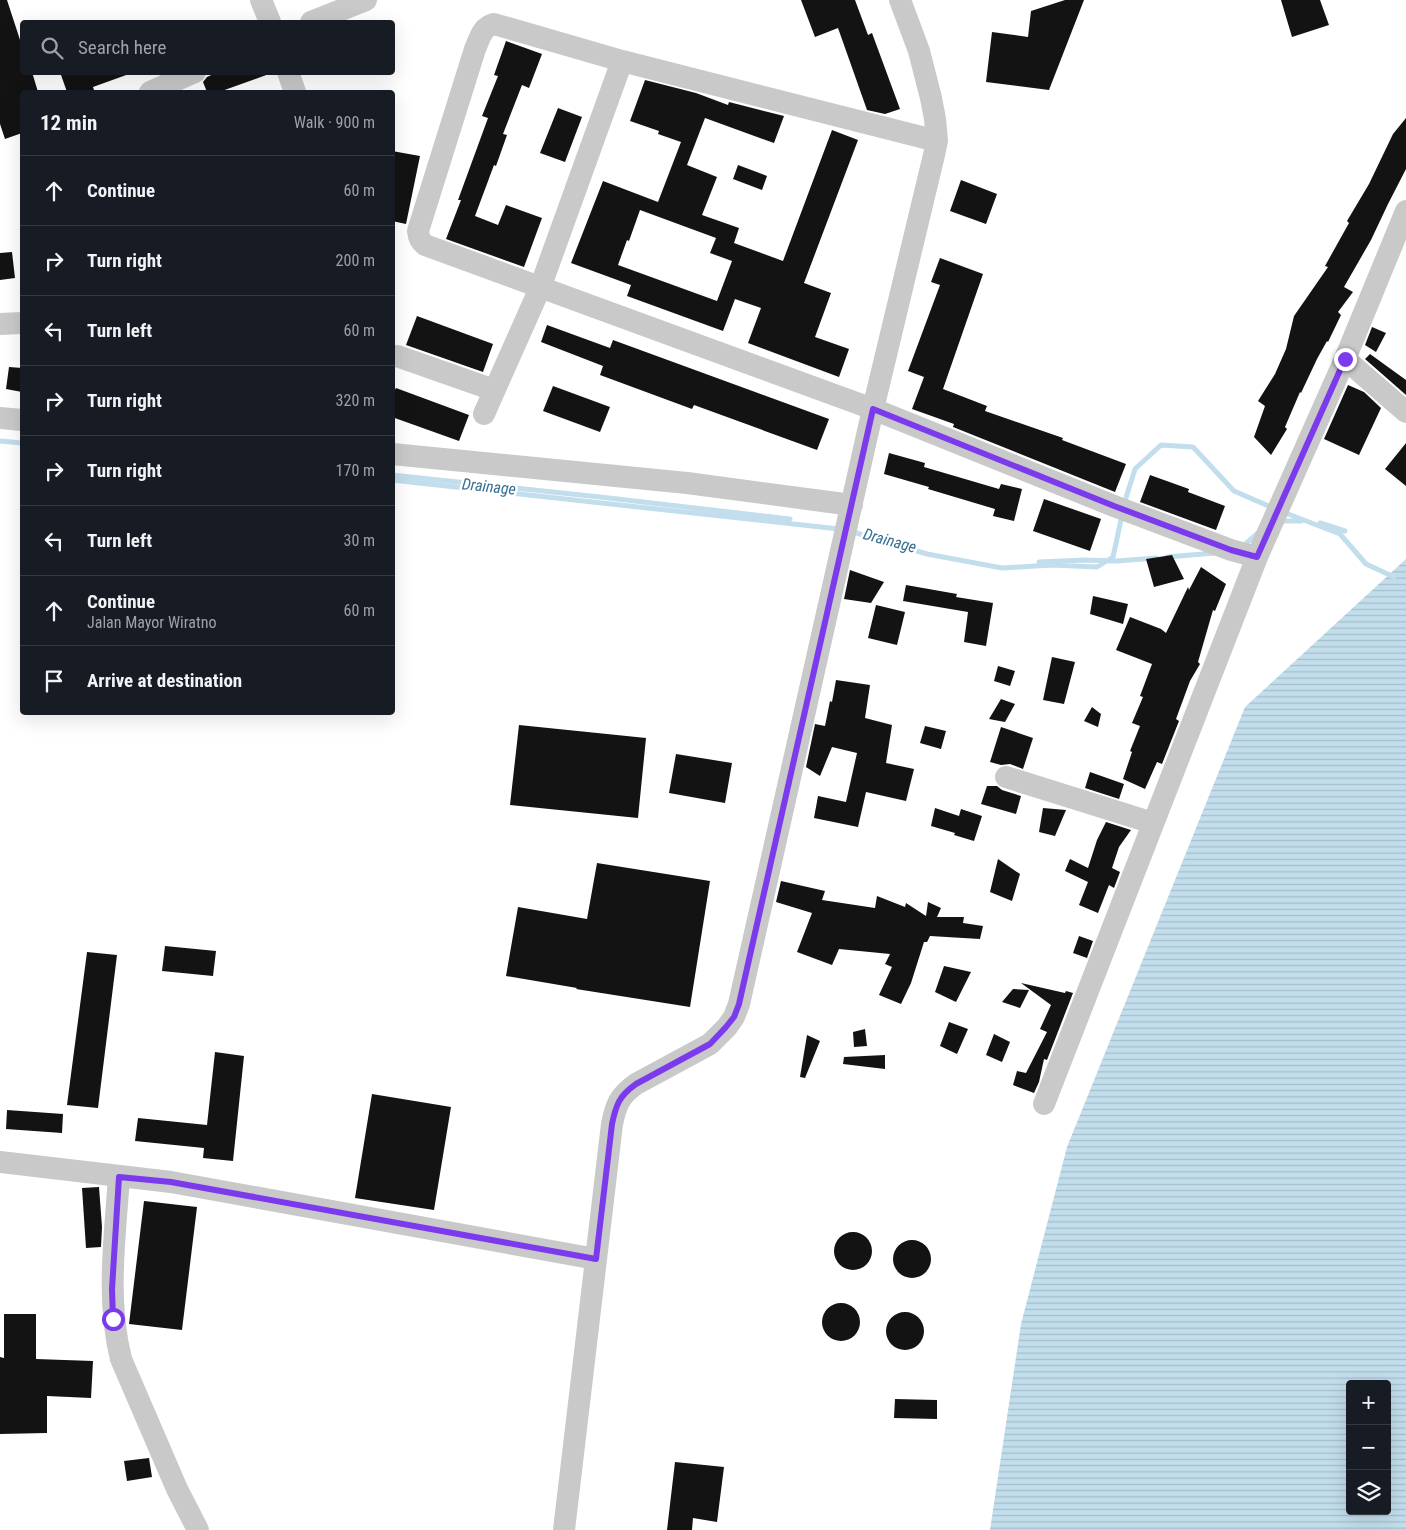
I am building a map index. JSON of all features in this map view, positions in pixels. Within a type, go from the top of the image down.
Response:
[{"type":"street","points":[[261,0],[269,20]]},
{"type":"street","points":[[316,20],[366,0]]},
{"type":"street","points":[[564,1530],[612,1124],[616,1108],[624,1092],[710,1044],[734,1017],[739,1004],[841,548],[937,141],[935,119],[919,51],[900,0]]},
{"type":"street","points":[[937,141],[622,61],[494,24],[487,26],[483,30],[475,49],[418,236],[425,246],[873,409],[1137,515],[1231,550],[1257,557]]},
{"type":"street","points":[[484,414],[540,288],[622,61]]},
{"type":"street","points":[[154,90],[188,75]]},
{"type":"street","points":[[289,75],[293,90]]},
{"type":"street","points":[[1044,1104],[1257,557],[1345,359],[1406,211]]},
{"type":"street","points":[[0,324],[20,323]]},
{"type":"street","points":[[397,356],[494,390]]},
{"type":"street","points":[[1345,359],[1406,412]]},
{"type":"street","points":[[0,418],[20,420]]},
{"type":"street","points":[[395,454],[687,483],[850,513]]},
{"type":"street","points":[[1006,777],[1153,823]]},
{"type":"street","points":[[0,1162],[171,1182],[596,1259]]},
{"type":"street","points":[[119,1177],[112,1289],[113,1319],[117,1343],[121,1359],[177,1489],[198,1530]]},
{"type":"water","points":[[1406,559],[1406,1530],[990,1530],[1021,1324],[1067,1147],[1245,707]]},
{"type":"building","points":[[0,0],[7,0],[20,40],[20,75],[33,75],[37,90],[20,90],[20,134],[5,139],[0,124]]},
{"type":"building","points":[[801,0],[855,0],[868,35],[872,33],[900,109],[885,114],[867,110],[838,28],[815,37]]},
{"type":"building","points":[[1065,0],[1084,0],[1049,90],[986,82],[992,32],[1028,37],[1031,11]]},
{"type":"building","points":[[1281,0],[1320,0],[1329,25],[1292,37]]},
{"type":"building","points":[[506,41],[542,54],[529,88],[522,85],[503,134],[507,135],[496,166],[494,165],[475,216],[498,225],[506,205],[542,218],[524,267],[446,239],[488,118],[482,116],[498,76],[494,75]]},
{"type":"building","points":[[61,75],[126,75],[93,87],[94,90],[66,90]]},
{"type":"building","points":[[211,75],[266,75],[225,90],[206,90],[203,82]]},
{"type":"building","points":[[645,80],[696,93],[728,105],[729,102],[784,116],[774,143],[705,118],[687,165],[717,177],[702,215],[739,228],[734,243],[783,261],[832,130],[858,140],[804,283],[831,293],[815,337],[849,349],[839,377],[748,343],[761,308],[735,299],[723,331],[627,296],[631,285],[571,263],[603,181],[658,202],[681,142],[658,134],[659,131],[630,121]],"holes":[[[640,210],[716,238],[710,253],[732,261],[717,301],[618,265]]]},
{"type":"building","points":[[558,108],[582,117],[565,162],[540,153]]},
{"type":"building","points":[[1406,118],[1406,169],[1371,240],[1344,287],[1353,292],[1338,312],[1341,315],[1300,392],[1285,427],[1287,429],[1271,455],[1254,437],[1265,406],[1258,401],[1275,374],[1286,349],[1294,316],[1328,267],[1325,266],[1349,223],[1347,221],[1369,184],[1393,134]]},
{"type":"building","points":[[395,152],[420,156],[406,224],[395,222]]},
{"type":"building","points":[[738,165],[767,176],[762,190],[733,179]]},
{"type":"building","points":[[961,180],[997,194],[986,224],[950,211]]},
{"type":"building","points":[[12,252],[15,278],[0,280],[0,253]]},
{"type":"building","points":[[940,258],[983,274],[943,389],[987,406],[985,411],[1063,438],[1062,440],[1126,464],[1115,492],[953,427],[954,424],[912,409],[924,377],[908,371],[940,285],[931,282]]},
{"type":"building","points":[[417,316],[493,344],[483,372],[406,345]]},
{"type":"building","points":[[547,325],[610,348],[613,340],[829,419],[817,450],[694,405],[692,409],[600,375],[603,366],[541,342]]},
{"type":"building","points":[[1372,327],[1386,333],[1376,352],[1365,345]]},
{"type":"building","points":[[1370,354],[1406,380],[1406,395],[1365,359]]},
{"type":"building","points":[[9,367],[20,368],[20,392],[6,389]]},
{"type":"building","points":[[1348,385],[1364,392],[1381,408],[1359,455],[1324,439]]},
{"type":"building","points":[[553,386],[610,407],[600,432],[543,411]]},
{"type":"building","points":[[396,388],[469,415],[459,441],[395,418]]},
{"type":"building","points":[[1406,443],[1406,486],[1385,469]]},
{"type":"building","points":[[889,453],[925,463],[924,467],[999,489],[1001,484],[1022,489],[1014,521],[993,516],[995,509],[884,474]]},
{"type":"building","points":[[1150,475],[1189,489],[1188,492],[1225,506],[1216,530],[1140,502]]},
{"type":"building","points":[[1044,499],[1101,519],[1090,551],[1033,531]]},
{"type":"building","points":[[1172,555],[1184,579],[1154,587],[1146,559]]},
{"type":"building","points":[[1201,567],[1226,584],[1215,611],[1213,610],[1198,662],[1200,664],[1190,681],[1176,719],[1179,721],[1162,764],[1157,762],[1145,789],[1123,779],[1132,752],[1130,751],[1140,726],[1132,723],[1143,697],[1140,696],[1152,664],[1116,650],[1130,617],[1161,629],[1166,633],[1188,587],[1189,590]]},
{"type":"building","points":[[850,570],[884,582],[871,603],[844,599]]},
{"type":"building","points":[[906,585],[957,594],[956,597],[993,603],[986,646],[964,642],[968,612],[903,601]]},
{"type":"building","points":[[1093,596],[1128,604],[1123,624],[1090,614]]},
{"type":"building","points":[[876,605],[905,612],[897,645],[868,638]]},
{"type":"building","points":[[1052,657],[1075,662],[1064,704],[1043,700]]},
{"type":"building","points":[[998,666],[1015,671],[1010,686],[994,681]]},
{"type":"building","points":[[836,680],[870,685],[865,718],[892,725],[886,763],[914,769],[906,801],[866,792],[858,827],[814,818],[818,796],[846,802],[857,753],[832,747],[820,776],[806,767],[815,724],[825,726]]},
{"type":"building","points":[[1001,699],[1015,704],[1005,722],[989,719]]},
{"type":"building","points":[[1092,707],[1101,714],[1098,727],[1084,721]]},
{"type":"building","points":[[519,725],[646,738],[638,818],[510,805]]},
{"type":"building","points":[[925,726],[946,731],[941,749],[920,743]]},
{"type":"building","points":[[1001,727],[1033,738],[1023,769],[1010,764],[1001,765],[990,762]]},
{"type":"building","points":[[676,754],[732,763],[725,803],[669,793]]},
{"type":"building","points":[[1090,772],[1124,784],[1119,799],[1085,788]]},
{"type":"building","points":[[987,786],[997,786],[1002,790],[1021,796],[1016,814],[981,804]]},
{"type":"building","points":[[935,808],[959,816],[961,809],[982,816],[974,841],[931,826]]},
{"type":"building","points":[[1043,808],[1066,810],[1055,836],[1039,832]]},
{"type":"building","points":[[1106,822],[1131,830],[1119,847],[1112,868],[1120,872],[1114,888],[1109,885],[1098,913],[1079,905],[1088,882],[1065,871],[1070,859],[1088,868],[1097,840]]},
{"type":"building","points":[[998,859],[1020,874],[1012,901],[990,892]]},
{"type":"building","points":[[597,863],[710,881],[690,1007],[506,976],[518,907],[587,919]]},
{"type":"building","points":[[781,881],[825,891],[822,900],[875,908],[877,896],[905,907],[906,903],[926,916],[928,902],[941,908],[937,917],[964,917],[963,923],[983,926],[980,939],[930,936],[927,942],[924,942],[911,983],[901,1004],[879,995],[892,967],[885,964],[890,954],[839,949],[832,965],[797,952],[812,913],[776,902]]},
{"type":"building","points":[[1079,936],[1093,941],[1087,958],[1073,953]]},
{"type":"building","points":[[165,946],[216,951],[213,976],[162,971]]},
{"type":"building","points":[[87,952],[117,955],[98,1108],[67,1105]]},
{"type":"building","points":[[944,966],[971,972],[956,1002],[935,992]]},
{"type":"building","points":[[1021,983],[1065,993],[1066,991],[1073,993],[1047,1060],[1044,1059],[1039,1082],[1034,1093],[1013,1085],[1017,1071],[1026,1073],[1047,1032],[1040,1029],[1051,1005]]},
{"type":"building","points":[[1013,989],[1029,990],[1020,1008],[1002,1002]]},
{"type":"building","points":[[949,1022],[968,1029],[957,1054],[940,1046]]},
{"type":"building","points":[[865,1029],[867,1046],[854,1047],[853,1032]]},
{"type":"building","points":[[994,1034],[1010,1042],[1002,1062],[986,1055]]},
{"type":"building","points":[[807,1035],[820,1041],[805,1078],[800,1077]]},
{"type":"building","points":[[215,1052],[244,1056],[233,1161],[203,1158],[204,1148],[135,1141],[138,1118],[207,1125]]},
{"type":"building","points":[[885,1055],[885,1069],[843,1064],[844,1057]]},
{"type":"building","points":[[372,1094],[451,1107],[434,1210],[355,1198]]},
{"type":"building","points":[[7,1110],[63,1114],[62,1133],[6,1129]]},
{"type":"building","points":[[99,1187],[102,1227],[101,1247],[86,1248],[82,1188]]},
{"type":"building","points":[[144,1201],[197,1207],[182,1330],[129,1324]]},
{"type":"building","points":[[853,1232],[866,1238],[872,1251],[866,1264],[853,1270],[840,1264],[834,1251],[840,1238]]},
{"type":"building","points":[[912,1240],[925,1246],[931,1259],[925,1272],[912,1278],[899,1272],[893,1259],[899,1246]]},
{"type":"building","points":[[841,1303],[854,1309],[860,1322],[854,1335],[841,1341],[828,1335],[822,1322],[828,1309]]},
{"type":"building","points":[[905,1312],[918,1318],[924,1331],[918,1344],[905,1350],[892,1344],[886,1331],[892,1318]]},
{"type":"building","points":[[4,1314],[36,1314],[36,1359],[93,1361],[91,1398],[47,1396],[47,1433],[0,1434],[0,1357],[4,1358]]},
{"type":"building","points":[[895,1399],[937,1400],[937,1419],[894,1418]]},
{"type":"building","points":[[149,1458],[152,1477],[127,1481],[124,1461]]},
{"type":"building","points":[[675,1462],[724,1467],[717,1522],[693,1518],[692,1530],[667,1530]]},
{"type":"waterway","name":"Drainage","points":[[0,441],[20,443]]},
{"type":"waterway","points":[[1124,504],[1135,469],[1161,445],[1193,447],[1234,491],[1273,508]]},
{"type":"waterway","name":"Drainage","points":[[395,475],[790,519]]},
{"type":"waterway","points":[[395,480],[839,529]]},
{"type":"waterway","points":[[1283,512],[1340,534],[1366,564],[1394,577]]},
{"type":"waterway","name":"Drainage","points":[[850,531],[927,554],[1002,568],[1052,565],[1097,567],[1113,557],[1122,515]]},
{"type":"waterway","name":"Drainage","points":[[1280,521],[1301,521]]},
{"type":"waterway","name":"Drainage","points":[[1320,523],[1345,531]]},
{"type":"waterway","name":"Drainage","points":[[1242,547],[1258,533]]},
{"type":"waterway","name":"Drainage","points":[[1167,557],[1215,553]]},
{"type":"waterway","name":"Drainage","points":[[1039,562],[1117,561],[1156,558]]},
{"type":"route","points":[[113,1319],[112,1289],[119,1177],[171,1182],[596,1259],[612,1124],[616,1108],[624,1092],[710,1044],[734,1017],[739,1004],[873,409],[1114,506],[1231,550],[1257,557],[1345,359]]}]
